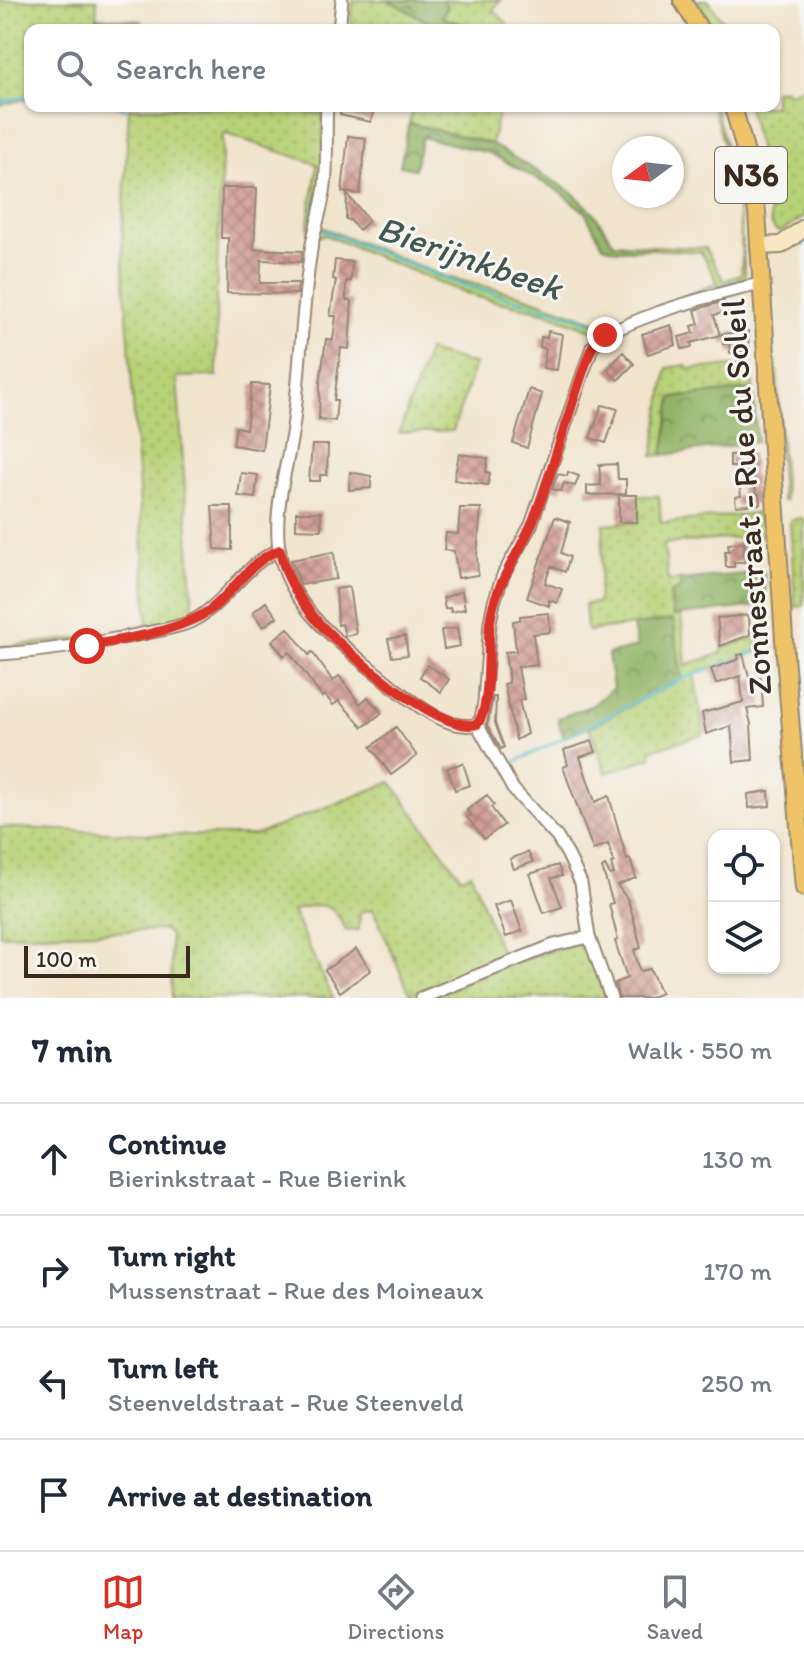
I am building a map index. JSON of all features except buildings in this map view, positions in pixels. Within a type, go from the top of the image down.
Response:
[{"type":"main road","points":[[682,0],[696,24]]},
{"type":"main road","name":"Zonnestraat - Rue du Soleil","points":[[735,112],[753,184],[759,246],[785,655],[804,888]]},
{"type":"street","points":[[340,24],[342,0]]},
{"type":"street","points":[[327,112],[325,184],[312,245],[293,425],[279,502],[282,561],[300,598],[327,632],[430,713],[462,726],[477,724],[481,719],[494,602],[503,575],[531,525],[592,347],[605,335],[652,316],[738,288],[762,284]]},
{"type":"street","points":[[759,246],[781,245],[804,228]]},
{"type":"street","points":[[0,654],[87,646],[193,621],[217,605],[264,559],[280,550]]},
{"type":"street","points":[[477,724],[513,789],[557,837],[568,855],[583,890],[589,937],[611,998]]},
{"type":"street","points":[[421,998],[554,945],[589,937]]},
{"type":"green space","points":[[0,0],[97,0],[96,24],[24,24],[24,99],[1,105]]},
{"type":"green space","points":[[353,0],[388,0],[432,24],[352,24]]},
{"type":"green space","points":[[388,0],[442,0],[448,7],[442,17],[461,24],[433,24]]},
{"type":"green space","points":[[442,0],[501,0],[493,10],[507,23],[461,24],[441,17],[448,7]]},
{"type":"green space","points":[[698,0],[708,0],[725,24],[712,24]]},
{"type":"green space","points":[[96,17],[142,21],[142,24],[96,24]]},
{"type":"green space","points":[[804,86],[804,123],[800,126],[804,137],[804,217],[781,232],[771,224],[762,163],[749,112],[780,112],[780,89],[785,89],[787,94]]},
{"type":"green space","points":[[129,112],[323,114],[323,180],[310,244],[308,224],[317,164],[223,133],[216,296],[217,376],[177,377],[194,618],[164,627],[0,652],[0,647],[113,634],[148,625],[122,239]]},
{"type":"green space","points":[[412,112],[499,112],[491,144],[409,123]]},
{"type":"green space","points":[[714,112],[717,112],[734,175],[738,208]]},
{"type":"green space","points":[[409,123],[491,144],[572,192],[593,212],[614,243],[652,246],[652,249],[618,250],[603,246],[585,212],[554,188],[489,153],[422,137],[415,169],[400,166]]},
{"type":"green space","points":[[319,226],[446,277],[524,296],[611,327],[602,334],[544,312],[477,297],[325,235],[317,237]]},
{"type":"green space","points":[[741,237],[746,280],[616,326],[615,323],[718,283],[701,252],[652,249],[652,246],[705,248],[724,281],[741,274]]},
{"type":"green space","points":[[428,351],[475,364],[453,431],[399,433]]},
{"type":"green space","points":[[773,360],[776,360],[785,501],[782,501]]},
{"type":"green space","points":[[686,365],[687,369],[751,365],[753,389],[672,398],[663,455],[653,456],[667,368]]},
{"type":"green space","points":[[753,389],[757,442],[663,455],[672,398]]},
{"type":"green space","points":[[638,496],[659,496],[661,523],[760,513],[762,536],[664,544],[668,581],[680,580],[673,615],[681,615],[686,665],[722,653],[722,648],[767,635],[768,647],[694,674],[704,734],[651,750],[652,757],[606,773],[589,727],[681,679],[673,620],[587,631],[585,604],[598,603],[604,524],[639,522]]},
{"type":"green space","points":[[804,518],[804,606],[795,607],[790,520]]},
{"type":"green space","points":[[764,572],[766,605],[673,616],[670,594],[680,589],[680,580]]},
{"type":"green space","points":[[673,620],[682,679],[589,727],[563,737],[558,718],[593,705],[613,688],[608,654],[637,647],[633,625]]},
{"type":"green space","points":[[391,782],[461,877],[471,873],[504,961],[410,994],[373,909],[360,912],[359,930],[346,931],[331,909],[318,905],[292,911],[333,998],[172,998],[170,936],[165,930],[0,935],[0,827],[166,835],[255,835]]},
{"type":"green space","points":[[582,942],[588,947],[606,998],[428,998],[508,964]]},
{"type":"waterway","name":"Bierijnkbeek","points":[[0,102],[24,96]]},
{"type":"waterway","name":"Bierijnkbeek","points":[[313,216],[318,196]]},
{"type":"waterway","name":"Bierijnkbeek","points":[[323,230],[457,283],[605,328],[621,322]]},
{"type":"waterway","name":"Bierijnkbeek","points":[[696,295],[737,281]]},
{"type":"waterway","points":[[507,766],[682,679],[767,648]]},
{"type":"route","points":[[87,646],[193,621],[217,605],[271,553],[280,550],[300,598],[327,632],[430,713],[462,726],[477,724],[484,703],[494,602],[503,575],[531,525],[590,352],[595,342],[605,335]]}]
